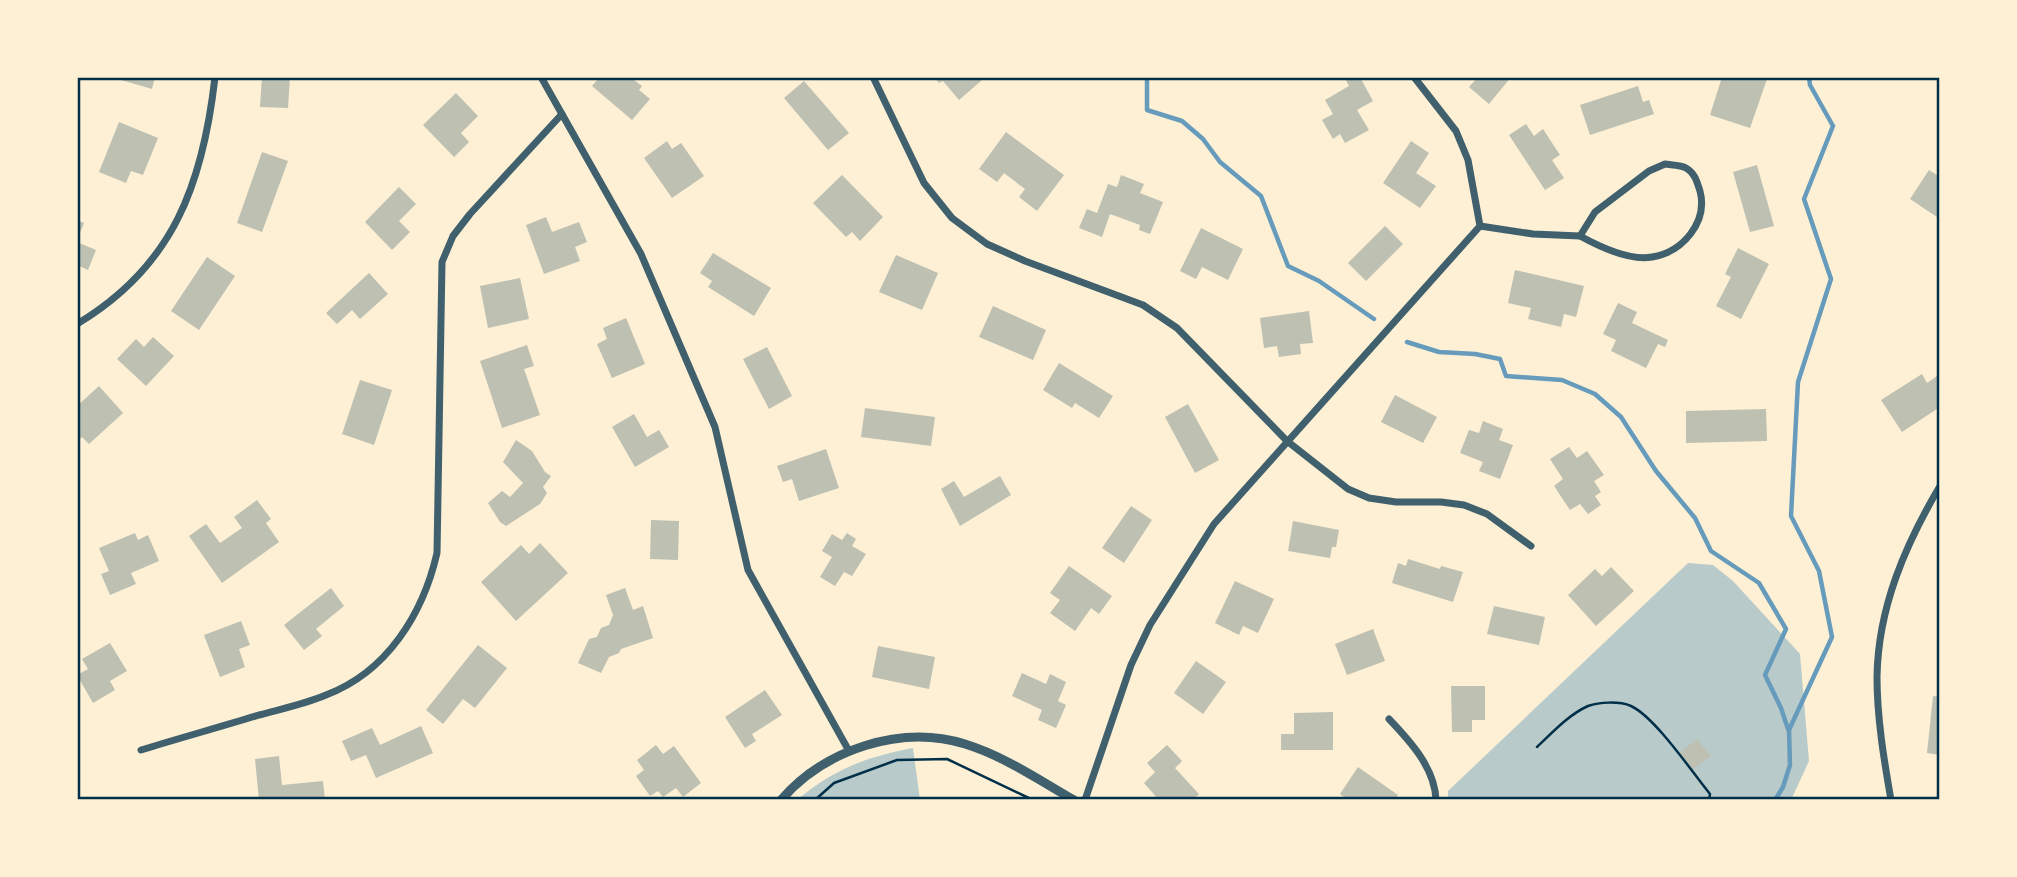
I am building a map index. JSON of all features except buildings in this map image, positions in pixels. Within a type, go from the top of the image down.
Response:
[{"type":"street","points":[[77,324],[131,282],[164,242],[182,214],[210,124],[215,77]]},
{"type":"street","points":[[541,77],[641,254],[715,427],[748,570],[849,751]]},
{"type":"street","points":[[873,77],[924,183],[952,218],[987,244],[1143,305],[1177,328],[1287,441],[1348,489],[1369,498],[1396,502],[1464,505],[1487,514],[1531,546]]},
{"type":"street","points":[[1414,77],[1456,131],[1468,160],[1480,226]]},
{"type":"street","points":[[141,750],[328,695],[359,677],[384,655],[406,630],[422,603],[437,553],[442,262],[453,236],[470,214],[562,114]]},
{"type":"street","points":[[1480,226],[1533,234],[1580,236],[1608,251],[1650,258],[1668,252],[1688,239],[1699,221],[1702,199],[1697,179],[1686,167],[1665,164],[1649,171],[1595,212],[1580,236]]},
{"type":"street","points":[[1085,800],[1131,665],[1150,625],[1214,523],[1480,226]]},
{"type":"street","points":[[1891,800],[1881,740],[1877,676],[1883,623],[1898,568],[1917,524],[1940,486]]},
{"type":"street","points":[[1389,719],[1412,744],[1425,764],[1436,800]]},
{"type":"street","points":[[781,800],[791,788],[818,767],[849,751],[885,739],[924,738],[962,743],[997,757],[1074,800]]},
{"type":"path","points":[[1537,747],[1567,720],[1589,706],[1618,703],[1631,706],[1652,723],[1710,794],[1709,800]]},
{"type":"path","points":[[815,800],[834,783],[897,760],[947,760],[1033,800]]},
{"type":"shaded area","points":[[1688,563],[1713,565],[1733,581],[1800,654],[1809,761],[1791,800],[1448,800],[1448,791]]},
{"type":"shaded area","points":[[913,748],[920,800],[797,800],[824,780],[851,766]]},
{"type":"waterway","points":[[1147,77],[1147,110],[1182,121],[1203,139],[1220,162],[1261,196],[1288,266],[1319,281],[1374,319]]},
{"type":"waterway","points":[[1775,800],[1783,787],[1790,765],[1789,730],[1832,637],[1819,571],[1791,516],[1798,382],[1831,279],[1804,199],[1833,126],[1810,85],[1809,77]]},
{"type":"waterway","points":[[1407,342],[1439,352],[1475,354],[1500,359],[1506,376],[1562,380],[1595,394],[1621,417],[1656,471],[1695,518],[1711,551],[1759,583],[1786,629],[1765,675],[1788,729]]}]
